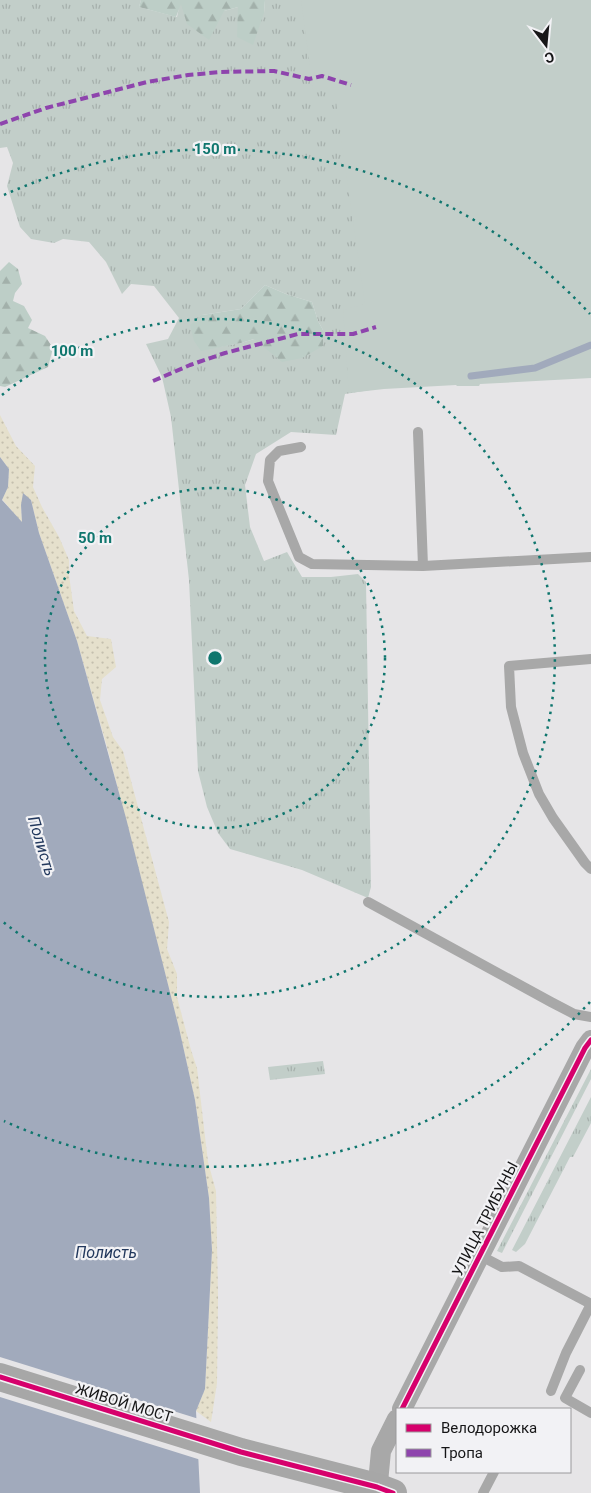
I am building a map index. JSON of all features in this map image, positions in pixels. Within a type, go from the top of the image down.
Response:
[{"type":"street","name":"УЛИЦА ТРИБУНЫ","points":[[403,1408],[585,1048],[591,1040]]},
{"type":"street","name":"ЖИВОЙ МОСТ","points":[[0,1377],[241,1452],[382,1491]]},
{"type":"street","points":[[382,1491],[381,1451],[396,1421]]},
{"type":"lane","points":[[418,432],[423,566]]},
{"type":"lane","points":[[301,447],[279,451],[270,460],[268,481],[299,557],[312,564],[423,566],[591,557]]},
{"type":"lane","points":[[591,659],[509,666],[511,707],[523,753],[539,794],[585,864],[591,868]]},
{"type":"lane","points":[[368,902],[574,1014],[591,1017]]},
{"type":"lane","points":[[481,1256],[502,1267],[519,1266],[591,1304],[566,1353],[551,1391]]},
{"type":"lane","points":[[580,1370],[565,1398],[591,1413]]},
{"type":"lane","points":[[483,1493],[493,1473]]},
{"type":"green space","points":[[0,0],[141,0],[139,7],[177,17],[180,3],[224,11],[238,7],[264,13],[265,0],[335,0],[363,263],[370,390],[345,394],[336,435],[291,432],[256,454],[245,485],[250,527],[264,561],[287,552],[302,577],[331,577],[358,574],[366,582],[371,887],[368,898],[302,870],[230,849],[218,833],[207,807],[198,771],[189,580],[171,417],[162,377],[146,344],[168,339],[179,318],[154,286],[131,284],[122,294],[106,262],[89,242],[63,239],[54,243],[31,239],[20,227],[7,186],[13,163],[7,147],[0,148]],"holes":[[[265,285],[312,302],[323,330],[254,339],[201,350],[202,315],[241,309]]]},
{"type":"green space","points":[[141,0],[265,0],[264,13],[253,45],[237,37],[238,7],[224,11],[209,40],[187,24],[181,4],[176,17],[139,7]]},
{"type":"green space","points":[[301,0],[591,0],[591,378],[480,384],[479,386],[456,385],[384,389],[349,393],[343,310],[365,304],[334,87],[313,90]]},
{"type":"green space","points":[[9,262],[18,269],[22,284],[15,293],[13,301],[24,306],[32,320],[28,328],[45,336],[53,348],[48,367],[5,387],[0,386],[0,271]]},
{"type":"green space","points":[[265,285],[312,302],[323,330],[323,346],[302,358],[282,362],[254,339],[201,351],[194,341],[190,325],[202,315],[241,309]]},
{"type":"green space","points":[[323,1061],[325,1074],[270,1080],[268,1067]]},
{"type":"green space","points":[[591,1069],[591,1079],[502,1253],[497,1251]]},
{"type":"green space","points":[[591,1097],[591,1123],[573,1157],[570,1157],[525,1244],[516,1252],[512,1250]]},
{"type":"sand","points":[[0,415],[16,446],[35,466],[33,487],[69,560],[74,611],[87,636],[111,639],[116,667],[102,679],[100,700],[113,737],[123,751],[169,922],[167,949],[177,974],[177,997],[197,1068],[208,1162],[216,1191],[217,1383],[211,1422],[196,1411],[205,1389],[212,1250],[209,1198],[195,1100],[179,1028],[109,754],[77,641],[39,533],[31,500],[21,505],[22,523],[2,499],[8,487],[9,469],[0,457]]},
{"type":"water","name":"Полисть","points":[[0,457],[9,469],[8,487],[2,500],[22,522],[21,505],[23,493],[31,500],[39,533],[77,641],[126,818],[179,1028],[195,1100],[209,1198],[212,1250],[205,1389],[196,1411],[200,1493],[0,1493]]},
{"type":"pier","points":[[0,1357],[199,1419],[201,1460],[0,1397]]},
{"type":"waterway","points":[[471,376],[535,368],[591,345]]},
{"type":"marked path","points":[[0,124],[46,108],[147,82],[188,75],[274,71],[309,79],[322,76],[351,85]]},
{"type":"marked path","points":[[153,381],[190,365],[225,353],[298,334],[353,334],[376,327]]},
{"type":"cycle path","points":[[403,1408],[585,1048],[591,1040]]},
{"type":"cycle path","points":[[0,1377],[241,1452],[377,1487],[393,1493]]}]
